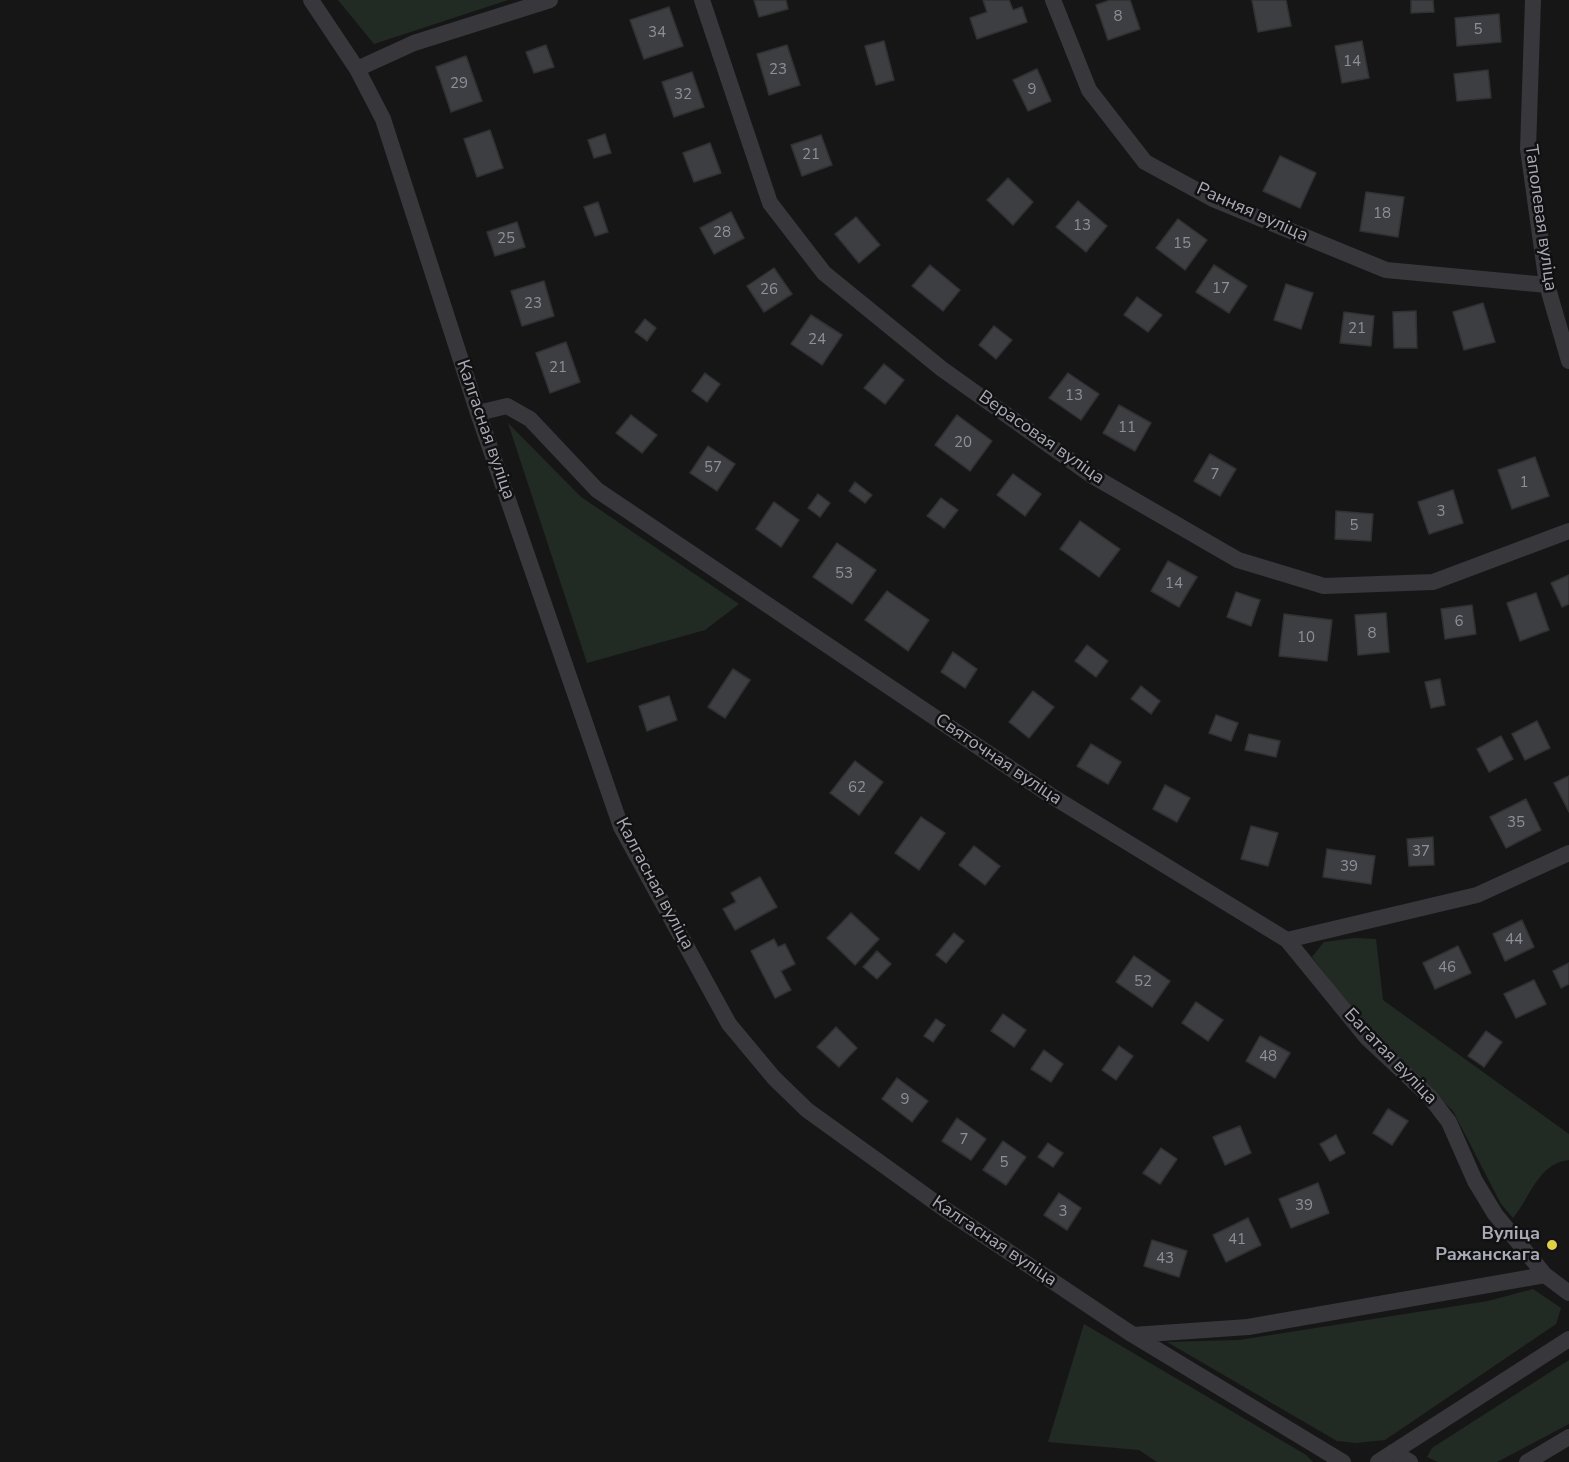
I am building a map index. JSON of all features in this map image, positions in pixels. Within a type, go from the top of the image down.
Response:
[{"type":"street","name":"Калгасная вуліца","points":[[311,0],[357,69],[383,119],[478,414],[621,827],[729,1024],[774,1078],[807,1110],[944,1208],[1133,1335],[1343,1462]]},
{"type":"street","points":[[357,69],[414,43],[550,0]]},
{"type":"street","name":"Верасовая вуліца","points":[[702,0],[770,203],[824,273],[942,369],[1091,475],[1238,560],[1324,586],[1433,582],[1569,531]]},
{"type":"street","name":"Ранняя вуліца","points":[[1053,0],[1089,90],[1145,162],[1213,199],[1386,270],[1547,285]]},
{"type":"street","name":"Таполевая вуліца","points":[[1533,0],[1528,149],[1547,285],[1569,361]]},
{"type":"street","name":"Святочная вуліца","points":[[478,414],[507,406],[530,419],[597,490],[1050,795],[1287,940]]},
{"type":"street","points":[[1287,940],[1477,895],[1569,853]]},
{"type":"street","name":"Багатая вуліца","points":[[1287,940],[1367,1038],[1430,1097],[1449,1122],[1475,1181],[1495,1215],[1545,1275],[1569,1293]]},
{"type":"street","points":[[1133,1335],[1248,1327],[1545,1275]]},
{"type":"street","points":[[1378,1462],[1569,1339]]},
{"type":"street","points":[[1527,1462],[1569,1437]]},
{"type":"street","points":[[1393,1452],[1410,1462]]},
{"type":"shaded area","points":[[338,0],[508,0],[374,44]]},
{"type":"shaded area","points":[[508,423],[581,497],[739,604],[705,630],[587,663]]},
{"type":"shaded area","points":[[1355,938],[1376,939],[1383,1000],[1569,1134],[1569,1160],[1558,1163],[1542,1174],[1513,1218],[1501,1204],[1453,1111],[1364,1024],[1312,957],[1324,942]]},
{"type":"shaded area","points":[[1533,1289],[1561,1308],[1556,1324],[1385,1440],[1356,1443],[1337,1441],[1167,1342],[1239,1340],[1488,1301]]},
{"type":"shaded area","points":[[1084,1324],[1306,1455],[1313,1462],[1157,1462],[1139,1450],[1048,1442]]},
{"type":"shaded area","points":[[1569,1360],[1569,1424],[1497,1462],[1438,1462],[1427,1457],[1432,1448]]},
{"type":"building","points":[[754,0],[786,0],[788,9],[759,17]]},
{"type":"building","points":[[983,0],[1009,0],[1013,10],[1022,7],[1027,22],[977,39],[970,18],[987,12]]},
{"type":"building","points":[[1110,0],[1130,0],[1140,29],[1108,40],[1096,5]]},
{"type":"building","points":[[1252,0],[1286,0],[1291,26],[1258,32]]},
{"type":"building","points":[[1411,0],[1433,0],[1434,12],[1411,13]]},
{"type":"building","points":[[669,7],[683,46],[644,59],[630,20]]},
{"type":"building","points":[[1499,14],[1501,42],[1457,46],[1455,18]]},
{"type":"building","points":[[884,41],[894,80],[876,85],[865,46]]},
{"type":"building","points":[[1362,41],[1369,78],[1342,83],[1335,46]]},
{"type":"building","points":[[546,45],[554,67],[534,73],[526,52]]},
{"type":"building","points":[[787,45],[800,85],[769,95],[757,54]]},
{"type":"building","points":[[466,56],[482,101],[451,112],[436,67]]},
{"type":"building","points":[[1037,69],[1051,101],[1028,111],[1013,80]]},
{"type":"building","points":[[1488,70],[1491,98],[1457,101],[1454,74]]},
{"type":"building","points":[[692,72],[704,107],[674,117],[662,82]]},
{"type":"building","points":[[490,130],[503,168],[477,177],[464,139]]},
{"type":"building","points":[[605,134],[611,153],[594,158],[588,140]]},
{"type":"building","points":[[821,135],[832,165],[802,176],[791,145]]},
{"type":"building","points":[[710,143],[721,173],[694,182],[683,153]]},
{"type":"building","points":[[1280,156],[1316,173],[1300,208],[1263,191]]},
{"type":"building","points":[[1008,178],[1033,202],[1013,225],[987,200]]},
{"type":"building","points":[[1366,192],[1404,197],[1398,237],[1360,231]]},
{"type":"building","points":[[1078,201],[1107,226],[1086,252],[1056,227]]},
{"type":"building","points":[[598,202],[608,232],[595,236],[584,207]]},
{"type":"building","points":[[731,212],[744,238],[714,254],[700,228]]},
{"type":"building","points":[[856,217],[880,245],[859,263],[835,234]]},
{"type":"building","points":[[1178,219],[1207,240],[1185,270],[1156,248]]},
{"type":"building","points":[[517,222],[525,247],[495,256],[487,232]]},
{"type":"building","points":[[930,265],[960,290],[943,311],[912,286]]},
{"type":"building","points":[[1214,265],[1247,286],[1229,313],[1196,292]]},
{"type":"building","points":[[774,268],[792,294],[764,312],[747,286]]},
{"type":"building","points":[[544,281],[554,316],[522,326],[511,291]]},
{"type":"building","points":[[1286,284],[1313,293],[1301,329],[1274,320]]},
{"type":"building","points":[[1137,297],[1162,315],[1148,332],[1124,315]]},
{"type":"building","points":[[1483,303],[1495,342],[1464,350],[1453,312]]},
{"type":"building","points":[[1416,311],[1417,348],[1394,348],[1393,312]]},
{"type":"building","points":[[1344,312],[1374,316],[1371,346],[1340,343]]},
{"type":"building","points":[[811,315],[842,335],[822,365],[791,344]]},
{"type":"building","points":[[645,319],[656,328],[647,341],[635,332]]},
{"type":"building","points":[[994,326],[1012,340],[996,359],[979,345]]},
{"type":"building","points":[[566,342],[580,382],[550,393],[536,353]]},
{"type":"building","points":[[884,364],[904,380],[885,404],[864,388]]},
{"type":"building","points":[[705,373],[720,384],[707,402],[692,391]]},
{"type":"building","points":[[1068,373],[1099,394],[1081,420],[1049,398]]},
{"type":"building","points":[[1119,405],[1151,423],[1135,451],[1103,433]]},
{"type":"building","points":[[631,415],[657,435],[642,453],[616,433]]},
{"type":"building","points":[[957,415],[992,441],[970,471],[935,445]]},
{"type":"building","points":[[708,446],[735,464],[717,491],[690,473]]},
{"type":"building","points":[[1210,454],[1236,469],[1220,496],[1194,481]]},
{"type":"building","points":[[1535,457],[1549,496],[1512,509],[1498,470]]},
{"type":"building","points":[[1013,474],[1041,494],[1025,516],[997,495]]},
{"type":"building","points":[[855,482],[872,495],[865,503],[849,491]]},
{"type":"building","points":[[1453,490],[1463,523],[1429,534],[1418,502]]},
{"type":"building","points":[[818,494],[830,503],[820,517],[808,508]]},
{"type":"building","points":[[941,498],[958,510],[944,528],[927,516]]},
{"type":"building","points":[[774,502],[799,520],[781,547],[756,529]]},
{"type":"building","points":[[1336,511],[1373,514],[1371,541],[1335,539]]},
{"type":"building","points":[[1080,521],[1120,549],[1099,577],[1060,549]]},
{"type":"building","points":[[837,543],[876,570],[852,604],[813,577]]},
{"type":"building","points":[[1168,561],[1197,577],[1179,607],[1151,591]]},
{"type":"building","points":[[1569,575],[1569,604],[1562,607],[1551,583]]},
{"type":"building","points":[[887,591],[929,620],[908,651],[865,620]]},
{"type":"building","points":[[1236,592],[1260,600],[1251,626],[1227,617]]},
{"type":"building","points":[[1536,593],[1549,630],[1520,641],[1507,603]]},
{"type":"building","points":[[1472,605],[1476,634],[1445,639],[1441,609]]},
{"type":"building","points":[[1386,613],[1389,652],[1358,655],[1355,615]]},
{"type":"building","points":[[1284,614],[1332,620],[1327,661],[1279,656]]},
{"type":"building","points":[[1087,645],[1108,661],[1096,677],[1075,661]]},
{"type":"building","points":[[953,652],[977,669],[965,688],[941,672]]},
{"type":"building","points":[[733,669],[750,680],[725,718],[708,707]]},
{"type":"building","points":[[1440,679],[1445,705],[1431,708],[1425,682]]},
{"type":"building","points":[[1141,686],[1160,701],[1151,714],[1131,699]]},
{"type":"building","points":[[1033,691],[1054,707],[1029,738],[1009,722]]},
{"type":"building","points":[[669,696],[677,720],[647,731],[639,706]]},
{"type":"building","points":[[1216,715],[1238,723],[1231,741],[1209,733]]},
{"type":"building","points":[[1537,721],[1550,748],[1525,760],[1512,734]]},
{"type":"building","points":[[1249,734],[1280,741],[1276,757],[1245,750]]},
{"type":"building","points":[[1501,736],[1513,759],[1489,772],[1477,749]]},
{"type":"building","points":[[1091,744],[1121,762],[1108,784],[1077,766]]},
{"type":"building","points":[[855,761],[883,782],[859,815],[830,793]]},
{"type":"building","points":[[1569,776],[1569,812],[1554,783]]},
{"type":"building","points":[[1165,785],[1190,798],[1177,822],[1153,809]]},
{"type":"building","points":[[1526,799],[1541,830],[1506,848],[1490,817]]},
{"type":"building","points":[[921,817],[945,833],[919,870],[895,853]]},
{"type":"building","points":[[1251,826],[1278,833],[1268,866],[1241,859]]},
{"type":"building","points":[[1433,837],[1434,865],[1409,866],[1407,839]]},
{"type":"building","points":[[974,846],[1000,866],[985,885],[959,865]]},
{"type":"building","points":[[1327,849],[1375,856],[1371,884],[1323,877]]},
{"type":"building","points":[[760,877],[777,907],[735,930],[723,909],[736,902],[731,893]]},
{"type":"building","points":[[851,913],[879,939],[855,965],[827,938]]},
{"type":"building","points":[[1522,920],[1534,947],[1505,961],[1493,934]]},
{"type":"building","points":[[954,933],[964,941],[946,963],[936,955]]},
{"type":"building","points":[[774,939],[778,947],[785,944],[795,964],[781,971],[791,990],[775,998],[751,951]]},
{"type":"building","points":[[1458,946],[1471,973],[1435,989],[1423,963]]},
{"type":"building","points":[[877,951],[891,964],[877,979],[863,967]]},
{"type":"building","points":[[1134,956],[1170,981],[1152,1007],[1116,982]]},
{"type":"building","points":[[1569,963],[1569,984],[1561,988],[1553,971]]},
{"type":"building","points":[[1534,980],[1546,1004],[1516,1018],[1504,994]]},
{"type":"building","points":[[1196,1002],[1223,1020],[1208,1041],[1182,1023]]},
{"type":"building","points":[[1003,1014],[1026,1030],[1014,1047],[991,1031]]},
{"type":"building","points":[[936,1019],[945,1025],[933,1042],[924,1036]]},
{"type":"building","points":[[836,1027],[857,1048],[839,1067],[817,1047]]},
{"type":"building","points":[[1486,1031],[1502,1042],[1484,1067],[1468,1056]]},
{"type":"building","points":[[1260,1036],[1290,1053],[1275,1078],[1246,1061]]},
{"type":"building","points":[[1119,1046],[1133,1056],[1116,1080],[1102,1070]]},
{"type":"building","points":[[1044,1050],[1063,1064],[1051,1082],[1031,1069]]},
{"type":"building","points":[[897,1078],[928,1101],[912,1122],[882,1099]]},
{"type":"building","points":[[1388,1109],[1408,1121],[1392,1145],[1373,1133]]},
{"type":"building","points":[[957,1118],[986,1139],[971,1160],[942,1141]]},
{"type":"building","points":[[1240,1126],[1251,1153],[1225,1165],[1213,1137]]},
{"type":"building","points":[[1336,1135],[1345,1153],[1330,1161],[1320,1144]]},
{"type":"building","points":[[1003,1141],[1026,1157],[1006,1185],[983,1170]]},
{"type":"building","points":[[1048,1143],[1063,1153],[1053,1167],[1038,1157]]},
{"type":"building","points":[[1161,1148],[1177,1159],[1160,1184],[1143,1173]]},
{"type":"building","points":[[1318,1183],[1329,1213],[1291,1228],[1279,1199]]},
{"type":"building","points":[[1059,1193],[1081,1208],[1067,1230],[1044,1215]]},
{"type":"building","points":[[1248,1218],[1261,1245],[1226,1262],[1213,1235]]},
{"type":"building","points":[[1152,1240],[1187,1251],[1179,1277],[1144,1266]]},
{"type":"place","name":"Вуліца Ражанскага","points":[[1552,1245]]}]
